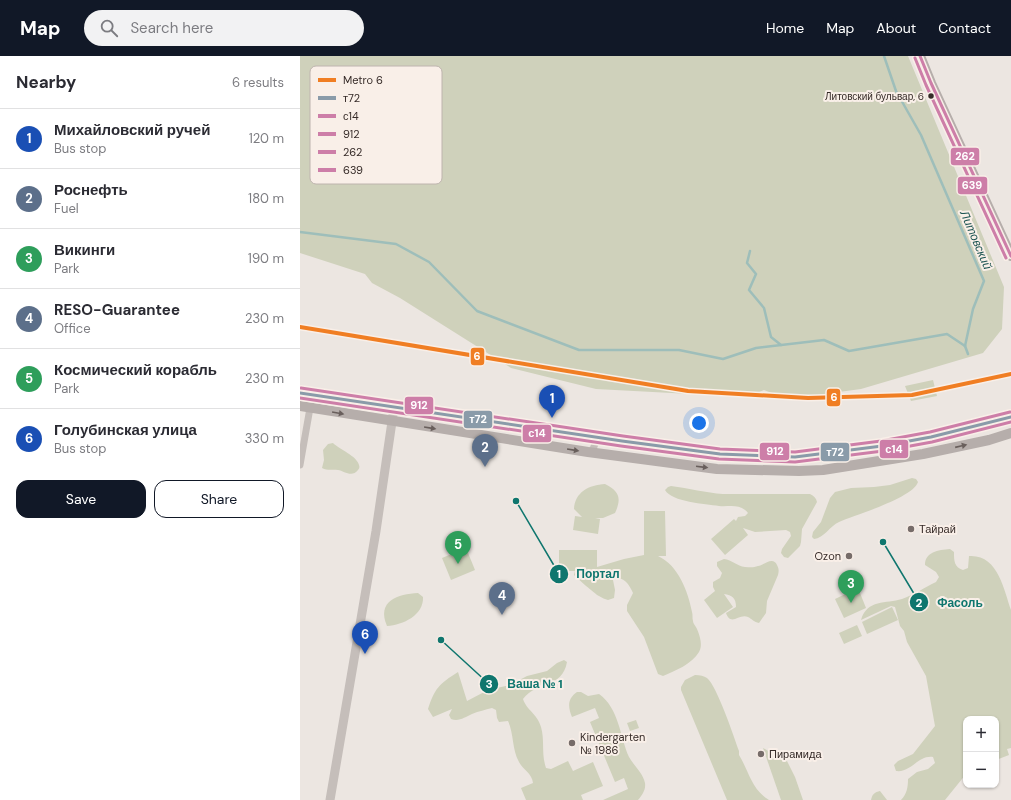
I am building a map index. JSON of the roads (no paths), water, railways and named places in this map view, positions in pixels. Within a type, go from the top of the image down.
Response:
[{"type":"main road","points":[[920,56],[1011,256]]},
{"type":"main road","points":[[300,393],[394,408],[720,454],[795,457],[850,451],[931,437],[1011,417]]},
{"type":"main road","points":[[305,407],[588,452],[717,469],[799,471],[836,468],[923,454],[989,440],[1011,433]]},
{"type":"street","points":[[300,465],[305,407]]},
{"type":"street","points":[[330,800],[376,531],[394,408]]},
{"type":"street","points":[[588,452],[593,449],[596,444],[590,436]]},
{"type":"street","points":[[850,451],[846,454],[845,459],[847,463],[852,465]]},
{"type":"street","points":[[834,453],[839,455],[842,459],[836,468]]},
{"type":"waterway","name":"Литовский","points":[[884,56],[896,91],[921,135],[984,281],[973,309],[965,346]]},
{"type":"waterway","points":[[300,232],[396,244],[429,262],[477,311],[579,350],[679,350],[723,359],[756,348],[824,340],[849,351],[947,334],[965,346]]},
{"type":"waterway","points":[[750,251],[747,263],[756,274],[749,290],[764,308],[771,337],[781,345]]},
{"type":"waterway","points":[[965,346],[968,354]]},
{"type":"metro line","name":"6","points":[[300,327],[688,391],[808,398],[912,395],[1011,374]]},
{"type":"place","name":"Литовский бульвар, 6","points":[[931,96]]},
{"type":"place","name":"Михайловский ручей","points":[[552,418]]},
{"type":"place","name":"Роснефть","points":[[485,467]]},
{"type":"place","name":"Портал","points":[[516,501]]},
{"type":"place","name":"Тайрай","points":[[911,529]]},
{"type":"place","name":"Фасоль","points":[[883,542]]},
{"type":"place","name":"Ozon","points":[[849,556]]},
{"type":"place","name":"Космический корабль","points":[[458,564]]},
{"type":"place","name":"Викинги","points":[[851,603]]},
{"type":"place","name":"RESO-Guarantee","points":[[502,615]]},
{"type":"place","name":"Ваша № 1","points":[[441,640]]},
{"type":"place","name":"Голубинская улица","points":[[365,654]]},
{"type":"place","name":"Kindergarten № 1986","points":[[572,743]]},
{"type":"place","name":"Пирамида","points":[[761,754]]}]
